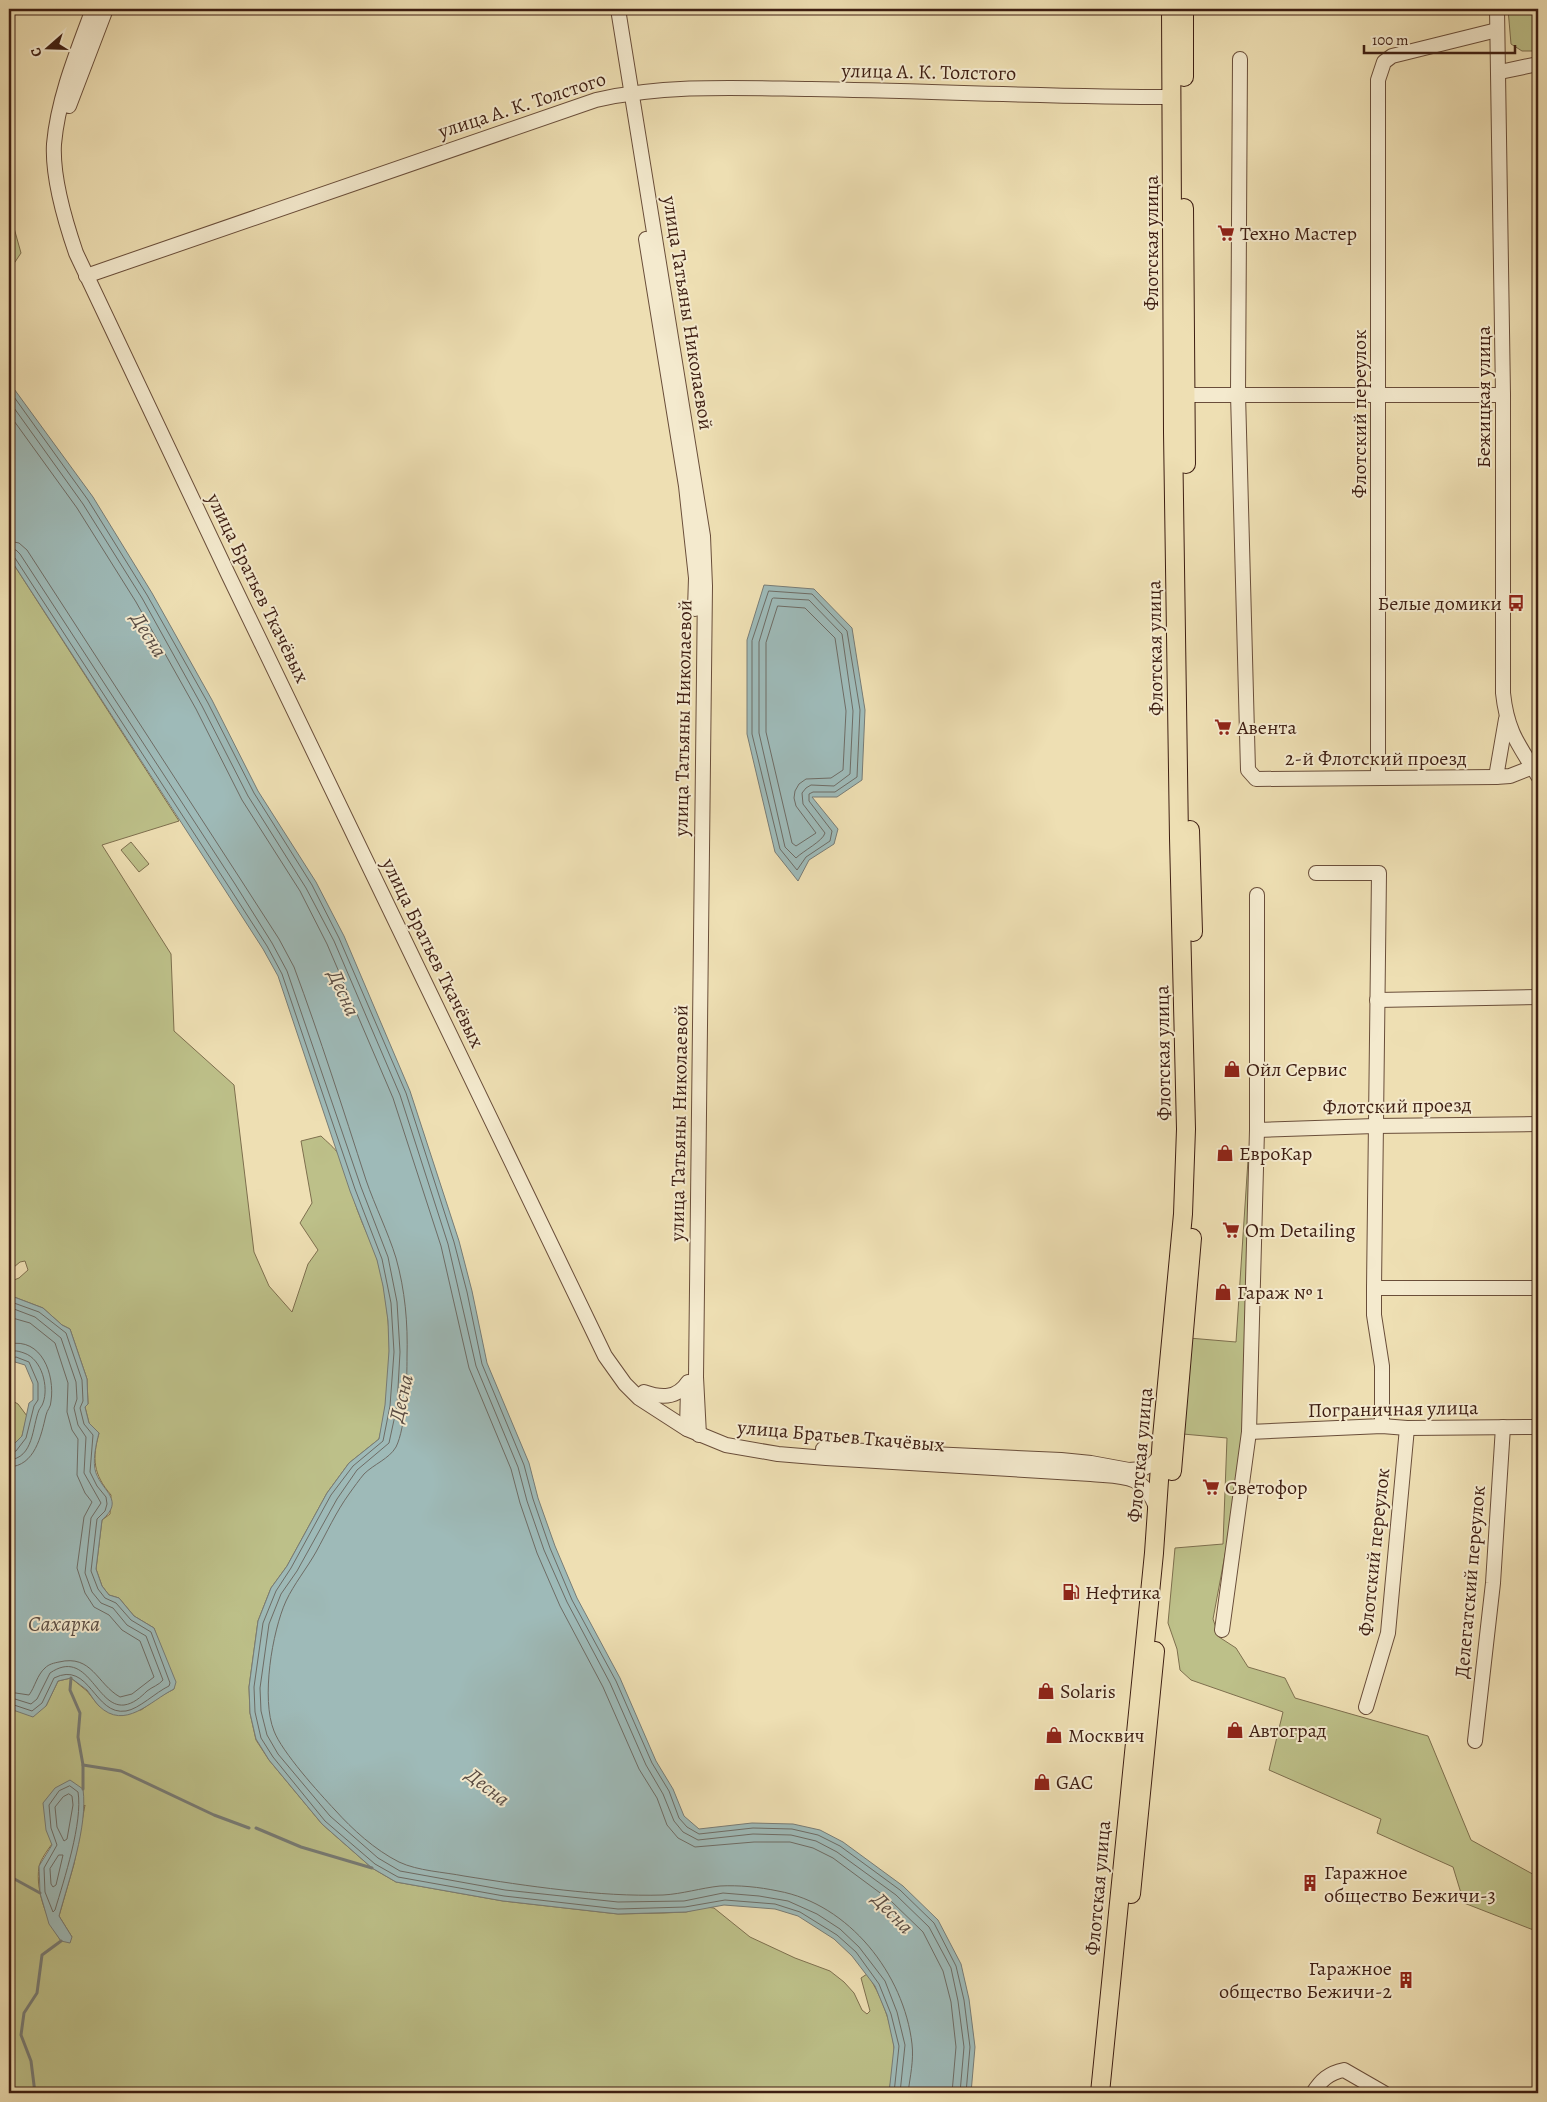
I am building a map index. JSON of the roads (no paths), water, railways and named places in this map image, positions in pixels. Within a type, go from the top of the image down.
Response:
[{"type":"main road","name":"Флотская улица","points":[[1100,2093],[1157,1508],[1183,1214],[1186,1129],[1178,838],[1173,432],[1171,9]]},
{"type":"main road","name":"Флотская улица","points":[[1111,2093],[1148,1734],[1194,1210],[1196,1106],[1189,778],[1185,395],[1184,9]]},
{"type":"street","name":"улица Братьев Ткачёвых","points":[[93,9],[73,62],[59,115],[54,146],[57,183],[64,218],[605,1356],[625,1384],[639,1398],[726,1445],[787,1455],[1091,1474],[1127,1478],[1141,1483],[1151,1493],[1157,1508]]},
{"type":"street","name":"улица Братьев Ткачёвых","points":[[106,9],[66,117],[61,146],[63,182],[90,275],[234,574],[291,686],[610,1353],[630,1380],[644,1392],[696,1428],[728,1437],[826,1449],[1061,1460],[1128,1470],[1142,1469],[1153,1464],[1161,1455]]},
{"type":"street","name":"улица Татьяны Николаевой","points":[[608,9],[627,93],[696,485],[703,536],[705,569],[692,1383],[696,1428]]},
{"type":"street","name":"улица Татьяны Николаевой","points":[[618,9],[627,93]]},
{"type":"street","name":"Бежицкая улица","points":[[1497,9],[1500,72],[1503,395],[1503,692],[1506,716],[1512,735],[1535,771]]},
{"type":"street","name":"Флотский переулок","points":[[1378,777],[1378,80],[1384,62],[1392,56],[1497,30]]},
{"type":"street","points":[[1238,394],[1240,59]]},
{"type":"street","points":[[1500,72],[1538,64]]},
{"type":"street","name":"улица А. К. Толстого","points":[[90,275],[585,104],[627,93],[661,90],[750,88],[1172,97]]},
{"type":"street","name":"2-й Флотский проезд","points":[[1238,394],[1248,770],[1256,779],[1496,778],[1535,771]]},
{"type":"street","points":[[1185,395],[1503,395]]},
{"type":"street","points":[[1496,778],[1506,716]]},
{"type":"street","points":[[1316,873],[1379,873],[1374,1315],[1382,1366],[1382,1426]]},
{"type":"street","points":[[1222,1630],[1249,1432],[1257,1130],[1257,895]]},
{"type":"street","points":[[1377,1000],[1538,998]]},
{"type":"street","name":"Флотский проезд","points":[[1257,1130],[1538,1124]]},
{"type":"street","points":[[1374,1288],[1538,1288]]},
{"type":"street","points":[[644,1392],[667,1397],[692,1383],[699,1411],[696,1428]]},
{"type":"street","name":"Пограничная улица","points":[[1249,1432],[1382,1426],[1407,1428],[1538,1427]]},
{"type":"street","name":"Делегатский переулок","points":[[1475,1741],[1493,1583],[1503,1427]]},
{"type":"street","name":"Флотский переулок","points":[[1366,1707],[1388,1633],[1407,1428]]},
{"type":"street","points":[[1314,2093],[1323,2080],[1332,2072],[1344,2070],[1384,2093]]},
{"type":"water","name":"Десна","points":[[9,382],[93,497],[152,593],[212,700],[258,791],[316,882],[344,936],[410,1091],[459,1241],[487,1363],[529,1463],[538,1498],[555,1546],[577,1598],[620,1678],[656,1761],[673,1789],[684,1816],[699,1829],[752,1823],[793,1824],[820,1830],[843,1842],[903,1886],[938,1920],[961,1964],[969,1999],[975,2047],[971,2093],[889,2093],[894,2047],[887,2015],[875,1986],[852,1956],[834,1939],[798,1916],[775,1909],[724,1905],[686,1912],[618,1914],[503,1901],[396,1882],[372,1868],[322,1824],[269,1760],[256,1739],[250,1713],[249,1687],[258,1621],[271,1588],[287,1566],[327,1493],[349,1463],[379,1439],[385,1405],[389,1351],[388,1321],[383,1286],[377,1260],[350,1191],[278,976],[263,949],[9,557]]},
{"type":"water","points":[[764,585],[814,589],[852,628],[865,710],[862,780],[837,797],[812,797],[838,829],[834,844],[809,860],[798,881],[775,852],[747,734],[747,640]]},
{"type":"water","name":"Сахарка","points":[[14,1297],[43,1308],[62,1325],[70,1329],[87,1379],[88,1404],[85,1407],[89,1423],[99,1433],[95,1453],[95,1469],[99,1480],[112,1501],[109,1513],[102,1520],[96,1569],[102,1586],[109,1595],[119,1598],[134,1616],[154,1628],[176,1682],[174,1689],[147,1706],[128,1715],[118,1716],[109,1713],[99,1706],[87,1690],[71,1678],[58,1681],[46,1706],[33,1717],[13,1710],[9,1711],[9,1449],[22,1436],[29,1403],[33,1400],[33,1384],[25,1365],[15,1362],[9,1364],[9,1299]]},
{"type":"water","points":[[70,1780],[83,1789],[84,1804],[77,1853],[59,1916],[72,1937],[70,1943],[61,1941],[49,1924],[40,1893],[39,1866],[52,1845],[46,1830],[43,1803],[55,1788]]},
{"type":"waterway","points":[[71,1678],[70,1690],[80,1713],[78,1737],[83,1765],[83,1789]]},
{"type":"waterway","points":[[83,1765],[121,1771],[214,1815],[249,1828]]},
{"type":"waterway","points":[[256,1828],[301,1847],[372,1868]]},
{"type":"waterway","points":[[9,1876],[40,1893]]},
{"type":"waterway","points":[[35,2093],[31,2061],[21,2035],[24,2013],[37,1993],[42,1955],[61,1941]]},
{"type":"waterway","points":[[9,2091],[34,2090]]},
{"type":"place","name":"Техно Мастер","points":[[1226,233]]},
{"type":"place","name":"Белые домики","points":[[1516,603]]},
{"type":"place","name":"Авента","points":[[1223,727]]},
{"type":"place","name":"Ойл Сервис","points":[[1232,1069]]},
{"type":"place","name":"ЕвроКар","points":[[1225,1153]]},
{"type":"place","name":"Om Detailing","points":[[1231,1230]]},
{"type":"place","name":"Гараж № 1","points":[[1223,1292]]},
{"type":"place","name":"Светофор","points":[[1211,1487]]},
{"type":"place","name":"Нефтика","points":[[1071,1592]]},
{"type":"place","name":"Solaris","points":[[1046,1691]]},
{"type":"place","name":"Автоград","points":[[1235,1730]]},
{"type":"place","name":"Москвич","points":[[1054,1735]]},
{"type":"place","name":"GAC","points":[[1042,1782]]},
{"type":"place","name":"Гаражное общество Бежичи-3","points":[[1310,1883]]},
{"type":"place","name":"Гаражное общество Бежичи-2","points":[[1406,1980]]}]
